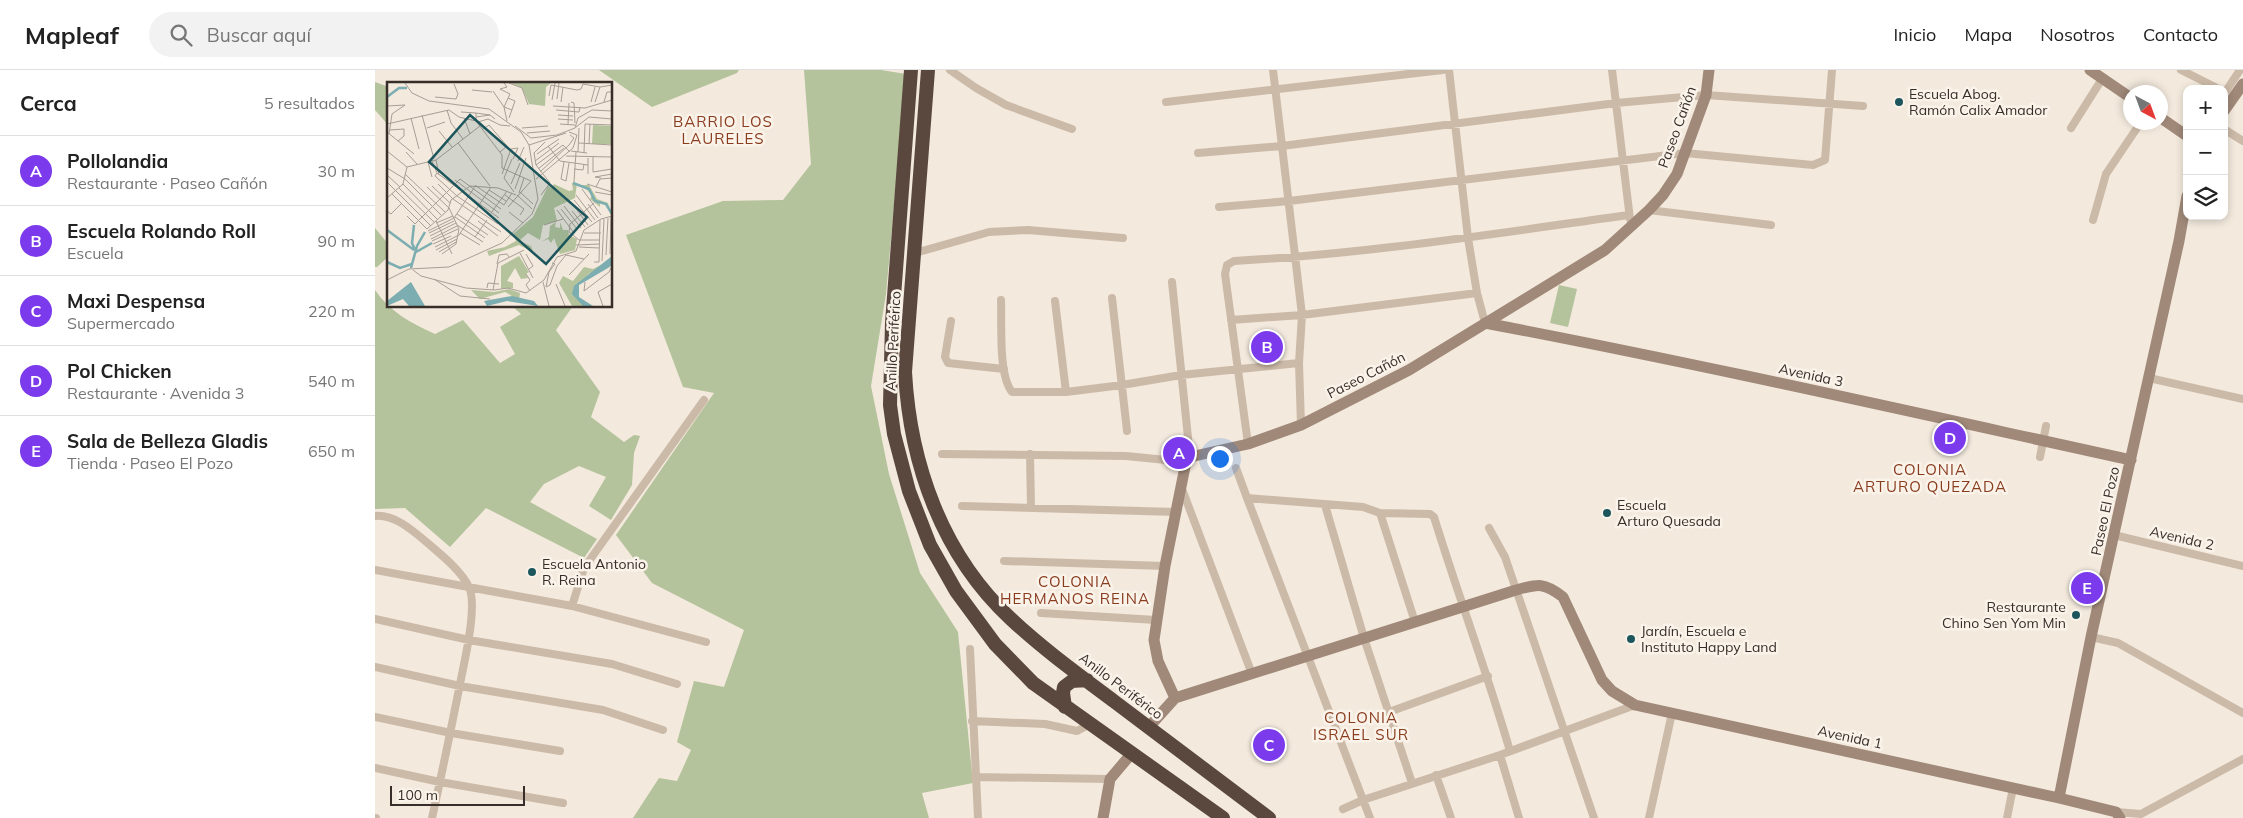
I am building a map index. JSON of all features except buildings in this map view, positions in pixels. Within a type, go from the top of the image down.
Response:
[{"type":"highway","name":"Anillo Periférico","points":[[911,70],[890,372],[890,405],[898,450],[919,517],[931,545],[956,590],[1002,651],[1033,683],[1223,818]]},
{"type":"highway","name":"Anillo Periférico","points":[[927,70],[905,372],[907,409],[921,472],[931,500],[962,560],[990,596],[1034,639],[1269,818]]},
{"type":"highway","points":[[1065,707],[1064,687],[1073,681],[1087,680]]},
{"type":"street","points":[[950,70],[1006,105],[1072,129]]},
{"type":"street","points":[[1273,70],[1302,315],[1299,363],[1301,424]]},
{"type":"street","points":[[1166,102],[1443,70]]},
{"type":"street","points":[[1449,70],[1454,124],[1463,180],[1468,238],[1477,292],[1485,323]]},
{"type":"street","points":[[1248,444],[1225,274],[1227,265],[1234,261],[1296,258],[1630,220],[1612,70]]},
{"type":"street","name":"Paseo Cañón","points":[[1188,459],[1248,444],[1301,424],[1409,370],[1605,250],[1630,220],[1649,210],[1663,195],[1677,174],[1706,94],[1709,70]]},
{"type":"street","points":[[1219,207],[1289,201],[1685,153],[1813,166],[1821,164],[1825,160],[1832,70]]},
{"type":"street","points":[[2090,70],[2123,93]]},
{"type":"street","points":[[2181,70],[2210,85]]},
{"type":"street","points":[[2228,86],[2240,70]]},
{"type":"street","points":[[2071,128],[2102,79]]},
{"type":"street","points":[[2228,105],[2243,84]]},
{"type":"street","points":[[1198,153],[1282,146],[1616,103],[1706,94],[1829,105],[1863,106]]},
{"type":"street","points":[[2168,123],[2183,133]]},
{"type":"street","points":[[2093,220],[2106,174],[2136,130]]},
{"type":"street","points":[[2227,130],[2243,141]]},
{"type":"street","points":[[1649,210],[1771,225]]},
{"type":"street","name":"Paseo El Pozo","points":[[2059,798],[2091,637],[2183,215]]},
{"type":"street","points":[[915,253],[989,232],[1028,230],[1123,238]]},
{"type":"street","points":[[1149,727],[1175,698],[1158,661],[1154,640],[1155,620],[1188,459],[1172,282]]},
{"type":"street","points":[[1231,320],[1302,315],[1477,292]]},
{"type":"street","points":[[1112,298],[1127,431]]},
{"type":"street","points":[[1001,300],[1004,369],[1008,387],[1012,392],[1066,392],[1181,375],[1299,363]]},
{"type":"street","points":[[1055,301],[1066,392]]},
{"type":"street","points":[[951,321],[945,357],[947,363],[1004,369]]},
{"type":"street","name":"Avenida 3","points":[[1485,323],[1687,362],[1885,408],[2131,460]]},
{"type":"street","points":[[2149,378],[2243,399]]},
{"type":"street","points":[[572,606],[584,568],[704,400]]},
{"type":"street","points":[[2040,457],[2046,426]]},
{"type":"street","points":[[942,454],[1030,454],[1188,459]]},
{"type":"street","points":[[1030,454],[1031,507]]},
{"type":"street","points":[[1236,468],[1306,657],[1370,818]]},
{"type":"street","points":[[1181,488],[1252,674]]},
{"type":"street","points":[[1247,498],[1363,507],[1380,513],[1430,514],[1434,517],[1461,607],[1488,676],[1510,751]]},
{"type":"street","points":[[1325,505],[1364,638],[1412,783]]},
{"type":"street","points":[[962,506],[1176,512]]},
{"type":"street","points":[[1380,513],[1415,622]]},
{"type":"street","points":[[375,516],[383,515],[398,521],[421,537],[453,566],[469,587],[469,640],[451,734],[432,818]]},
{"type":"street","points":[[1489,528],[1505,557],[1594,818]]},
{"type":"street","name":"Avenida 2","points":[[2114,535],[2243,566]]},
{"type":"street","points":[[1004,561],[1165,566]]},
{"type":"street","points":[[375,570],[572,606],[706,642]]},
{"type":"street","name":"Avenida 1","points":[[1175,698],[1538,584],[1551,587],[1563,597],[1602,680],[1612,691],[1635,705],[2059,798]]},
{"type":"street","points":[[1041,613],[1155,620]]},
{"type":"street","points":[[375,619],[469,640],[612,664],[677,684]]},
{"type":"street","points":[[2091,637],[2118,643],[2243,713]]},
{"type":"street","points":[[970,649],[978,818]]},
{"type":"street","points":[[375,667],[459,686],[603,710],[663,730]]},
{"type":"street","points":[[1389,712],[1488,676]]},
{"type":"street","points":[[1343,809],[1412,783],[1500,755],[1635,705]]},
{"type":"street","points":[[1649,818],[1673,713]]},
{"type":"street","points":[[375,717],[451,734],[560,751]]},
{"type":"street","points":[[972,721],[1045,724],[1077,731],[1089,724]]},
{"type":"street","points":[[1103,818],[1110,779],[1131,753]]},
{"type":"street","points":[[1500,755],[1519,818]]},
{"type":"street","points":[[2059,798],[2118,815],[2143,816],[2243,760]]},
{"type":"street","points":[[375,768],[440,782],[563,803]]},
{"type":"street","points":[[1436,775],[1451,818]]},
{"type":"street","points":[[975,777],[1110,779]]},
{"type":"street","points":[[2007,818],[2013,788]]},
{"type":"green space","points":[[599,70],[739,70],[737,73],[652,107]]},
{"type":"green space","points":[[804,70],[881,70],[906,74],[886,294],[871,386],[889,474],[920,573],[958,632],[973,783],[922,793],[929,818],[633,818],[659,778],[677,781],[691,750],[677,742],[694,681],[724,687],[744,630],[652,583],[616,535],[714,393],[683,387],[626,235],[723,201],[783,200],[811,164]]},
{"type":"green space","points":[[375,82],[387,86],[387,124],[375,110]]},
{"type":"green space","points":[[375,228],[387,243],[387,258],[375,267]]},
{"type":"green space","points":[[1559,285],[1577,289],[1568,327],[1550,323]]},
{"type":"green space","points":[[375,290],[387,304],[387,308],[391,308],[418,326],[435,334],[463,320],[500,363],[515,354],[500,327],[521,314],[514,308],[572,308],[556,330],[600,392],[591,417],[624,442],[634,435],[640,436],[634,453],[632,485],[611,520],[589,506],[606,477],[579,466],[544,484],[530,502],[597,539],[584,558],[486,508],[450,547],[405,508],[375,509]]},
{"type":"place","name":"Escuela Abog. Ramón Calix Amador","points":[[1899,102]]},
{"type":"place","name":"Escuela Rolando Roll","points":[[1267,347]]},
{"type":"place","name":"Pol Chicken","points":[[1950,438]]},
{"type":"place","name":"Pollolandia","points":[[1179,453]]},
{"type":"place","name":"Escuela Arturo Quesada","points":[[1607,513]]},
{"type":"place","name":"Escuela Antonio R. Reina","points":[[532,572]]},
{"type":"place","name":"Sala de Belleza Gladis","points":[[2087,588]]},
{"type":"place","name":"Restaurante Chino Sen Yom Min","points":[[2076,615]]},
{"type":"place","name":"Jardín, Escuela e Instituto Happy Land","points":[[1631,639]]},
{"type":"place","name":"Maxi Despensa","points":[[1269,745]]},
{"type":"district","name":"BARRIO LOS LAURELES","points":[[723,130]]},
{"type":"district","name":"COLONIA ARTURO QUEZADA","points":[[1930,478]]},
{"type":"district","name":"COLONIA HERMANOS REINA","points":[[1075,590]]},
{"type":"district","name":"COLONIA ISRAEL SUR","points":[[1361,726]]}]
